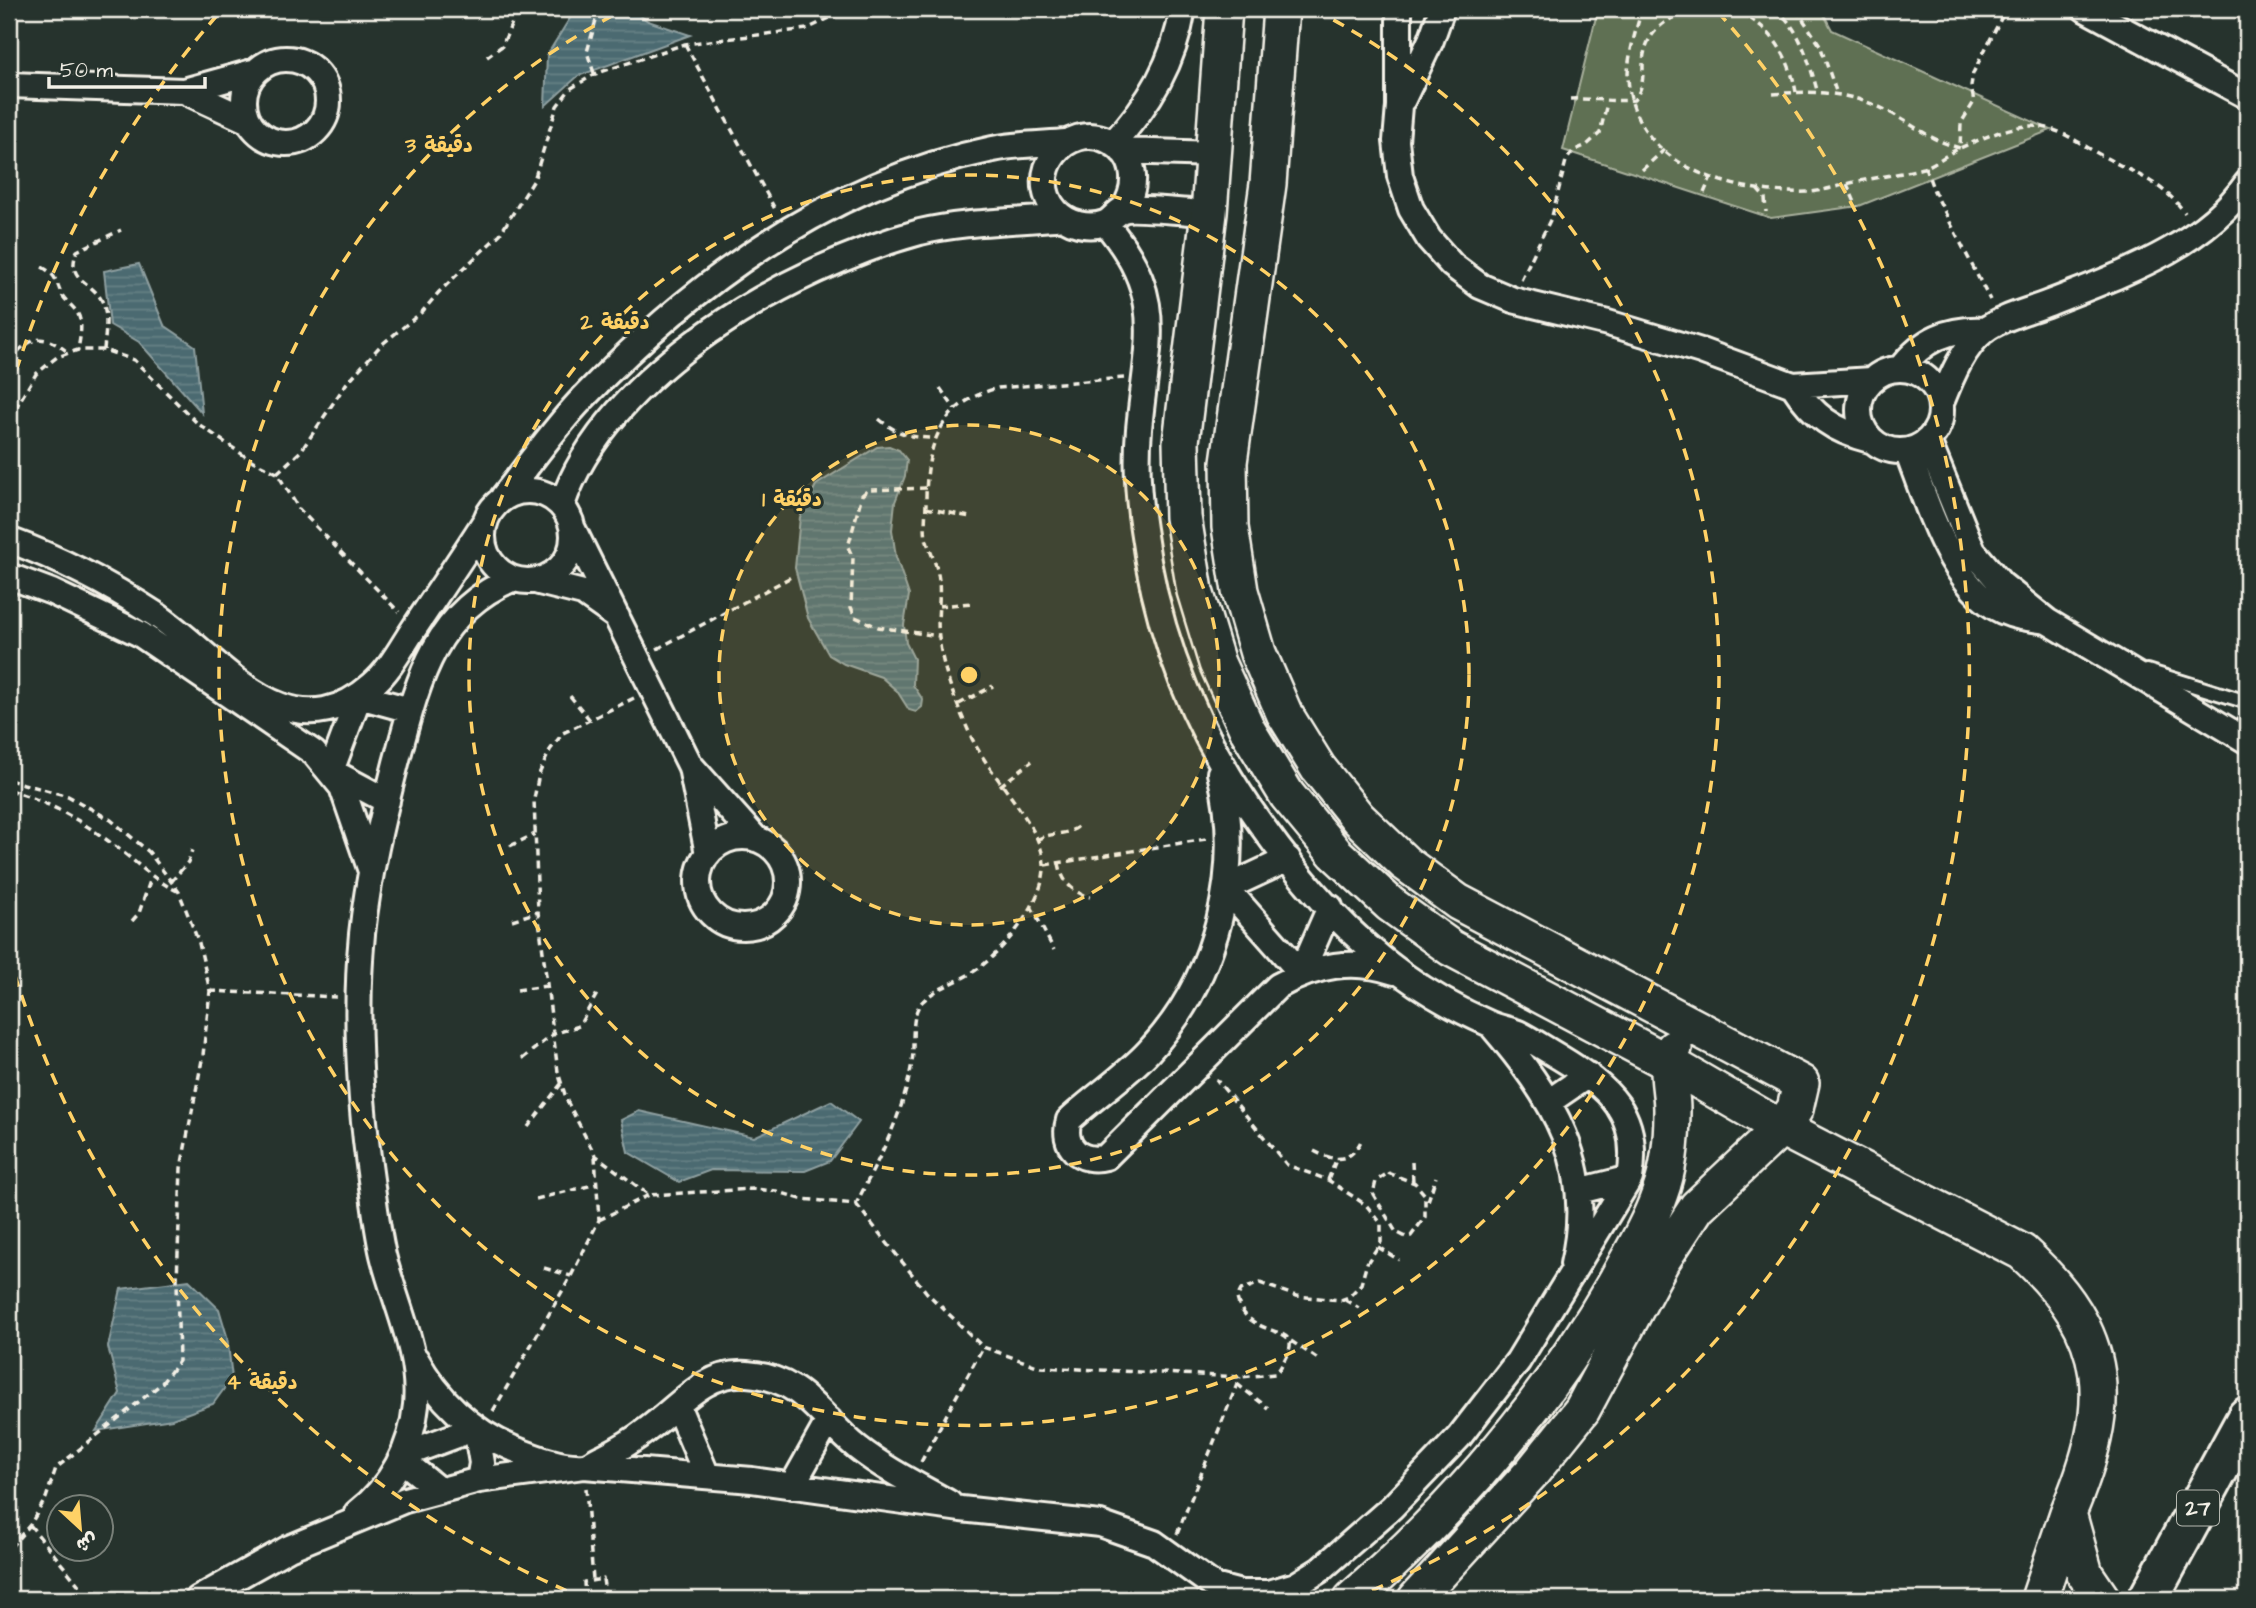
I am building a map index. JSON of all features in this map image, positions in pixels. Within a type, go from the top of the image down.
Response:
[{"type":"main road","points":[[1224,9],[1209,214],[1181,442],[1183,517],[1199,603],[1217,663],[1248,732],[1287,795],[1335,853],[1390,904],[1451,948],[1667,1062],[1781,1128],[2022,1252],[2052,1279],[2081,1324],[2091,1348],[2099,1387],[2098,1427],[2088,1466],[2068,1513],[2039,1599]]},
{"type":"main road","points":[[1281,9],[1268,184],[1229,462],[1230,527],[1238,578],[1258,653],[1284,713],[1318,768],[1359,818],[1405,863],[1458,902],[1695,1024],[1801,1083],[1795,1109],[1781,1128],[1697,1207],[1661,1262],[1582,1410],[1533,1471],[1416,1599]]},
{"type":"main road","points":[[1352,1599],[1386,1570],[1495,1455],[1547,1390],[1594,1320],[1635,1248],[1661,1192],[1672,1108],[1667,1062],[1679,1039],[1695,1024]]},
{"type":"main road","name":"27","points":[[2148,1599],[2247,1417]]},
{"type":"main road","points":[[2068,1513],[2085,1574],[2102,1599]]},
{"type":"street","points":[[1118,147],[1162,78],[1173,53],[1183,9]]},
{"type":"street","points":[[1399,9],[1397,152],[1400,176],[1411,209],[1429,239],[1452,265],[1480,286],[1513,300],[1608,323],[1701,351],[1793,385],[1871,380],[1885,372],[1912,370],[1931,383],[1941,403]]},
{"type":"street","points":[[1399,106],[1431,40],[1442,9]]},
{"type":"street","points":[[2085,9],[2247,96]]},
{"type":"street","points":[[9,85],[184,91],[256,71],[279,59],[306,63],[324,81],[328,107],[316,131],[293,143],[267,139],[249,121],[184,91]]},
{"type":"street","points":[[249,121],[244,94],[256,71]]},
{"type":"street","points":[[9,576],[97,612],[195,657],[271,704],[293,710],[316,711],[339,706],[359,696],[388,667],[484,523],[582,399],[708,283],[786,229],[828,207],[927,167],[996,148],[1066,142],[1095,136],[1118,147],[1214,154]]},
{"type":"street","points":[[1066,142],[1051,158],[1044,179],[1048,201],[1063,217],[1083,225],[1114,216],[1209,214]]},
{"type":"street","points":[[1114,216],[1133,191],[1134,180],[1132,169],[1118,147]]},
{"type":"street","points":[[1900,369],[1912,353],[1946,332],[1994,326],[2135,268],[2199,231],[2232,205],[2247,183]]},
{"type":"street","points":[[1114,216],[1144,287],[1151,337],[1138,434],[1139,481],[1150,573],[1174,664],[1213,749],[1261,824],[1330,908],[1401,973]]},
{"type":"street","points":[[562,505],[581,458],[636,394],[672,362],[748,306],[833,262],[924,231],[1063,217]]},
{"type":"street","points":[[1871,380],[1860,399],[1858,410],[1864,431],[1870,440],[1881,448],[1917,446],[1939,424],[1941,403],[1959,364],[1994,326]]},
{"type":"street","points":[[1793,385],[1806,405],[1824,422],[1846,434],[1870,440]]},
{"type":"street","points":[[1917,446],[1942,539],[1976,576],[1986,601],[2009,614],[2047,621],[2247,741]]},
{"type":"street","points":[[503,497],[525,491],[538,492],[562,505],[691,767],[708,854]]},
{"type":"street","points":[[484,523],[482,537],[491,562],[512,579],[539,582],[583,593],[620,620]]},
{"type":"street","points":[[539,582],[562,567],[573,543],[573,530]]},
{"type":"street","points":[[9,540],[67,563],[114,588],[314,752],[331,771],[350,804],[371,872]]},
{"type":"street","points":[[343,1524],[378,1494],[403,1455],[416,1403],[416,1376],[383,1254],[364,1126],[359,998],[362,935],[371,872],[410,710],[443,633],[473,600],[512,579]]},
{"type":"street","points":[[359,696],[410,710]]},
{"type":"street","points":[[331,771],[359,696]]},
{"type":"street","points":[[411,1350],[439,1393],[479,1430],[531,1455],[584,1466],[707,1476],[961,1510],[1100,1524],[1154,1543],[1214,1586],[1241,1593],[1269,1593],[1296,1585],[1320,1570],[1392,1507],[1459,1437],[1518,1361],[1630,1178],[1633,1159],[1626,1119],[1617,1102],[1588,1074],[1517,1032],[1491,1024],[1401,973],[1376,965],[1351,963],[1301,973],[1278,986],[1106,1157],[1081,1157],[1066,1137],[1069,1120],[1122,1078],[1150,1050],[1175,1018],[1196,983],[1211,946],[1226,888],[1229,836],[1226,804],[1213,749]]},
{"type":"street","points":[[691,767],[756,839],[779,855],[789,882],[780,909],[757,925],[728,925],[706,908],[698,880],[708,854],[722,843],[738,838],[756,839]]},
{"type":"street","points":[[331,771],[387,801]]},
{"type":"street","points":[[1226,888],[1288,859]]},
{"type":"street","points":[[1226,888],[1301,973]]},
{"type":"street","points":[[1301,973],[1330,908]]},
{"type":"street","points":[[1491,1024],[1549,1101],[1569,1144],[1579,1191],[1580,1221],[1569,1279]]},
{"type":"street","points":[[1549,1101],[1588,1074]]},
{"type":"street","points":[[1579,1191],[1630,1178]]},
{"type":"street","points":[[198,1599],[279,1553],[343,1524],[439,1490],[479,1480],[584,1466],[620,1448],[696,1388],[719,1378],[744,1374],[769,1377],[792,1386],[858,1448],[961,1510]]},
{"type":"street","points":[[677,1405],[707,1476]]},
{"type":"street","points":[[792,1486],[829,1420]]},
{"type":"street","points":[[403,1455],[479,1430]]},
{"type":"street","points":[[479,1430],[482,1463],[479,1480]]},
{"type":"street","points":[[403,1455],[419,1475],[439,1490]]},
{"type":"lane","points":[[2114,661],[2247,702]]},
{"type":"path","points":[[487,57],[502,47],[518,9]]},
{"type":"path","points":[[593,9],[596,20],[587,52],[595,74]]},
{"type":"path","points":[[277,473],[302,451],[346,384],[381,345],[422,312],[439,292],[500,234],[534,180],[556,106],[570,89],[595,74],[685,44],[807,29],[831,20],[845,9]]},
{"type":"path","points":[[1650,9],[1641,12],[1628,77],[1634,100],[1648,132],[1664,150],[1696,173],[1710,179],[1725,184],[1810,192],[1925,167],[1960,148],[2011,129],[2029,126],[2048,128],[2141,173],[2175,199],[2199,231]]},
{"type":"path","points":[[1634,100],[1643,84],[1643,64],[1653,33],[1671,18],[1700,9]]},
{"type":"path","points":[[1727,9],[1748,16],[1781,48],[1792,69],[1796,92]]},
{"type":"path","points":[[1775,9],[1797,37],[1817,90]]},
{"type":"path","points":[[1796,9],[1820,46],[1837,94]]},
{"type":"path","points":[[1960,148],[1961,123],[1974,102],[1971,86],[1973,73],[2006,9]]},
{"type":"path","points":[[685,44],[786,229]]},
{"type":"path","points":[[1773,94],[1817,90],[1837,94],[1891,113],[1936,142],[1960,148]]},
{"type":"path","points":[[1570,99],[1589,98],[1607,103],[1634,100]]},
{"type":"path","points":[[1513,300],[1552,216],[1566,161],[1573,151],[1587,145],[1600,133],[1607,103]]},
{"type":"path","points":[[1642,170],[1664,150]]},
{"type":"path","points":[[1925,167],[1994,326]]},
{"type":"path","points":[[1704,193],[1710,179]]},
{"type":"path","points":[[1847,184],[1857,207]]},
{"type":"path","points":[[1756,188],[1765,198],[1766,212]]},
{"type":"path","points":[[104,351],[104,305],[96,292],[75,274],[72,262],[77,251],[121,230]]},
{"type":"path","points":[[42,267],[52,273],[59,282],[62,294],[78,313],[81,325],[78,350]]},
{"type":"path","points":[[9,360],[27,342],[38,338],[49,340],[69,353]]},
{"type":"path","points":[[9,419],[36,374],[57,357],[78,350],[104,351],[134,360],[197,423],[240,454],[277,473],[299,509],[415,628]]},
{"type":"path","points":[[856,1204],[901,1107],[912,1062],[916,1012],[922,1001],[975,971],[999,950],[1031,906],[1044,865],[1037,840],[1021,811],[1000,786],[978,751],[946,671],[939,636],[939,574],[926,536],[926,488],[934,438],[956,410],[975,396],[998,388],[1144,377]]},
{"type":"path","points":[[940,388],[956,410]]},
{"type":"path","points":[[879,419],[892,430],[911,438],[934,438]]},
{"type":"path","points":[[926,488],[868,490],[863,495],[848,547],[853,558],[851,607],[855,617],[878,627],[939,636]]},
{"type":"path","points":[[926,508],[970,517]]},
{"type":"path","points":[[639,659],[791,577]]},
{"type":"path","points":[[939,606],[972,603]]},
{"type":"path","points":[[959,704],[993,686]]},
{"type":"path","points":[[649,1195],[595,1155],[580,1129],[561,1084],[538,912],[534,799],[539,774],[550,750],[563,733],[653,688]]},
{"type":"path","points":[[570,696],[590,720]]},
{"type":"path","points":[[1000,786],[1032,761]]},
{"type":"path","points":[[9,780],[68,796],[111,820],[149,852],[179,892],[198,943],[210,991],[203,1055],[181,1168],[177,1281],[179,1360],[161,1384],[56,1468],[46,1497],[30,1525],[9,1549]]},
{"type":"path","points":[[9,790],[64,812],[96,832],[151,878],[179,892]]},
{"type":"path","points":[[1037,840],[1052,833],[1068,833],[1080,825]]},
{"type":"path","points":[[510,846],[536,834]]},
{"type":"path","points":[[1044,865],[1229,836]]},
{"type":"path","points":[[171,882],[181,873],[192,850]]},
{"type":"path","points":[[1059,863],[1065,882],[1072,889],[1090,897]]},
{"type":"path","points":[[132,921],[139,913],[151,878]]},
{"type":"path","points":[[1031,906],[1054,950]]},
{"type":"path","points":[[512,919],[538,912]]},
{"type":"path","points":[[517,990],[547,986]]},
{"type":"path","points":[[210,991],[359,998]]},
{"type":"path","points":[[522,1059],[553,1034],[579,1026],[597,992]]},
{"type":"path","points":[[1201,1061],[1287,1166],[1328,1180],[1375,1213],[1381,1229],[1378,1247],[1367,1262],[1361,1284],[1344,1299]]},
{"type":"path","points":[[528,1127],[561,1084]]},
{"type":"path","points":[[1314,1151],[1336,1160],[1352,1155],[1361,1141]]},
{"type":"path","points":[[479,1430],[571,1276],[599,1220],[595,1155]]},
{"type":"path","points":[[1328,1180],[1336,1160]]},
{"type":"path","points":[[1412,1162],[1413,1182]]},
{"type":"path","points":[[1427,1202],[1421,1188],[1413,1182],[1388,1173],[1376,1181],[1373,1194],[1392,1224],[1400,1235],[1411,1236],[1425,1217],[1436,1177]]},
{"type":"path","points":[[536,1199],[597,1184]]},
{"type":"path","points":[[599,1220],[649,1195],[753,1189],[776,1191],[801,1199],[856,1204],[927,1293],[983,1347],[1040,1367],[1240,1377],[1275,1374],[1292,1346],[1291,1340]]},
{"type":"path","points":[[1381,1229],[1392,1224]]},
{"type":"path","points":[[1378,1247],[1399,1260]]},
{"type":"path","points":[[544,1268],[571,1276]]},
{"type":"path","points":[[1318,1359],[1285,1334],[1253,1325],[1237,1298],[1241,1290],[1260,1283],[1296,1296],[1344,1299],[1359,1308]]},
{"type":"path","points":[[910,1481],[983,1347]]},
{"type":"path","points":[[1169,1555],[1240,1377]]},
{"type":"path","points":[[1237,1384],[1268,1408]]},
{"type":"path","points":[[584,1466],[593,1580]]},
{"type":"path","points":[[30,1525],[90,1599]]},
{"type":"path","points":[[585,1599],[584,1582],[593,1580],[604,1580],[606,1599]]},
{"type":"green space","points":[[1598,9],[1821,9],[1832,30],[2051,130],[1859,206],[1771,218],[1563,150]]},
{"type":"water","points":[[631,9],[648,21],[690,35],[578,76],[545,106],[547,55],[575,10]]},
{"type":"water","points":[[139,264],[164,325],[195,346],[202,413],[139,342],[110,325],[104,271]]},
{"type":"water","points":[[889,446],[899,450],[907,460],[905,476],[895,502],[892,530],[896,557],[909,595],[904,625],[906,643],[914,659],[913,685],[923,700],[922,707],[916,712],[909,710],[897,691],[881,677],[844,664],[829,655],[808,618],[795,568],[800,517],[816,485],[877,447]]},
{"type":"water","points":[[831,1101],[859,1122],[830,1161],[805,1171],[711,1170],[679,1182],[628,1152],[621,1120],[639,1111],[754,1137]]},
{"type":"water","points":[[189,1280],[219,1309],[227,1336],[232,1378],[213,1404],[172,1419],[96,1431],[120,1393],[108,1347],[121,1289]]}]
